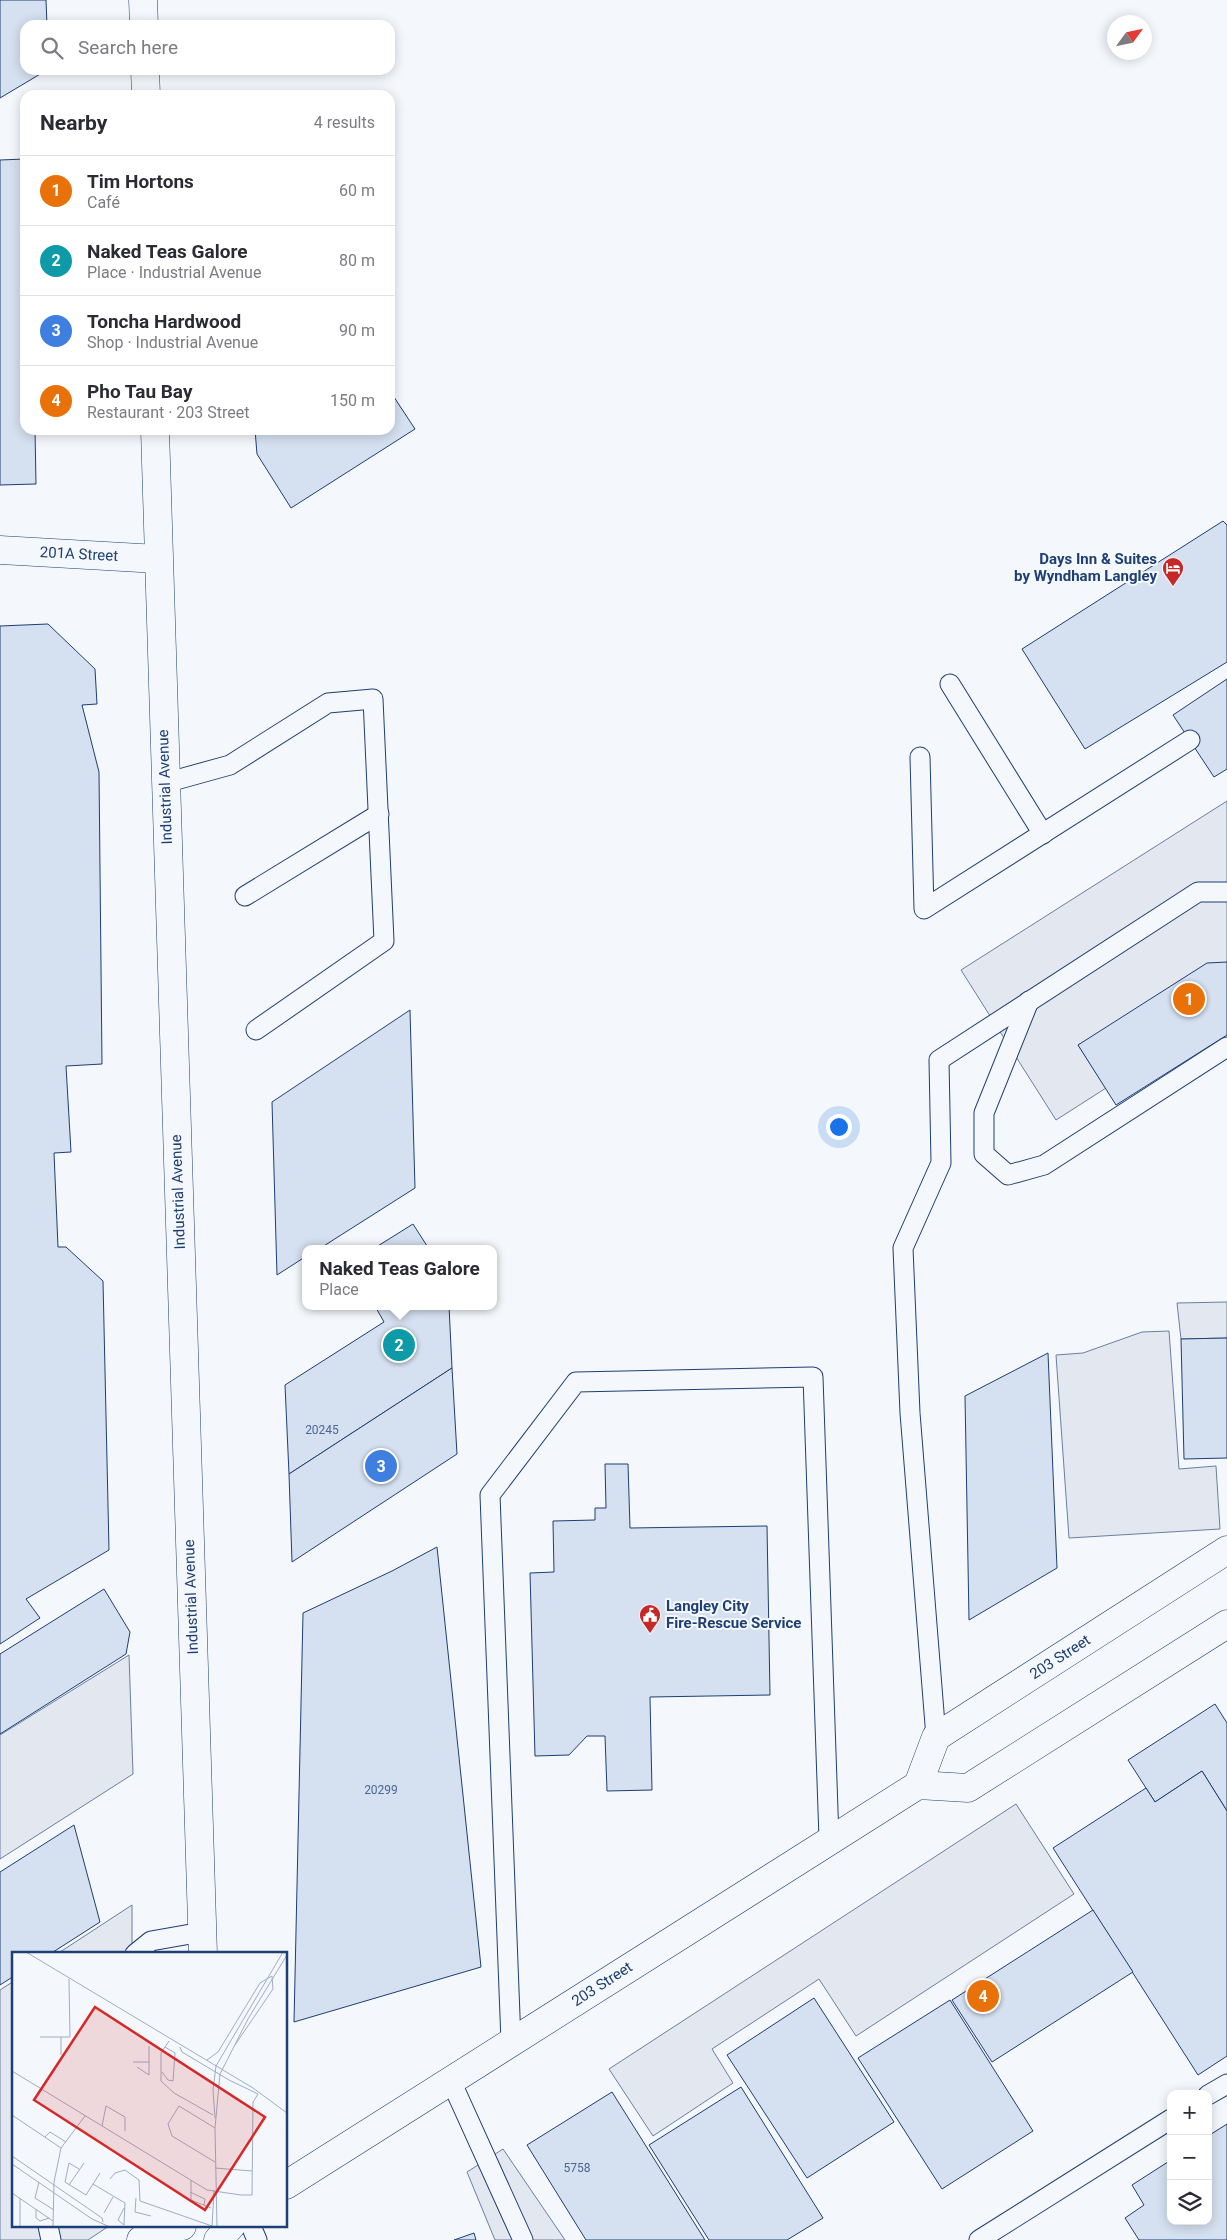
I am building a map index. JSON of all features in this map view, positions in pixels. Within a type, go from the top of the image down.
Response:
[{"type":"street","points":[[143,0],[144,20]]},
{"type":"street","points":[[145,75],[146,90]]},
{"type":"street","name":"Industrial Avenue","points":[[154,435],[203,1943]]},
{"type":"street","name":"201A Street","points":[[0,550],[158,558]]},
{"type":"street","name":"203 Street","points":[[936,1737],[1227,1550]]},
{"type":"street","points":[[936,1737],[918,1785],[968,1788],[1227,1624]]},
{"type":"street","name":"203 Street","points":[[288,2184],[829,1839],[918,1785]]},
{"type":"street","points":[[141,2240],[152,2233],[173,2228]]},
{"type":"street","points":[[218,2240],[229,2228]]},
{"type":"lane","points":[[950,684],[1043,834]]},
{"type":"lane","points":[[165,783],[230,765],[328,703],[373,699],[384,941],[256,1030]]},
{"type":"lane","points":[[920,757],[924,909],[1190,740]]},
{"type":"lane","points":[[245,896],[379,814]]},
{"type":"lane","points":[[936,1737],[910,1413],[903,1248],[942,1164],[939,1060],[1198,892],[1227,892]]},
{"type":"lane","points":[[1029,1001],[984,1113],[984,1154],[1008,1175],[1044,1165],[1227,1047]]},
{"type":"lane","points":[[512,2042],[490,1495],[576,1382],[813,1377],[829,1839]]},
{"type":"lane","points":[[137,1952],[151,1941],[203,1943]]},
{"type":"lane","points":[[451,2081],[524,2240]]},
{"type":"lane","points":[[1212,2093],[1227,2084]]},
{"type":"lane","points":[[979,2240],[1167,2122]]},
{"type":"lane","points":[[252,2228],[257,2240]]},
{"type":"shaded area","points":[[1227,801],[1227,962],[1078,1045],[1106,1088],[1056,1120],[961,970]]},
{"type":"shaded area","points":[[1227,1302],[1227,1338],[1181,1339],[1177,1303]]},
{"type":"shaded area","points":[[1169,1331],[1179,1469],[1216,1466],[1220,1529],[1069,1538],[1056,1355],[1083,1353],[1142,1332]]},
{"type":"shaded area","points":[[129,1655],[133,1774],[0,1859],[0,1735]]},
{"type":"shaded area","points":[[1016,1804],[1074,1894],[856,2036],[819,1979],[712,2049],[733,2083],[653,2136],[609,2069]]},
{"type":"shaded area","points":[[132,1905],[132,1952],[60,1952]]},
{"type":"shaded area","points":[[12,1982],[12,2228],[106,2228],[88,2240],[0,2240],[0,1990]]},
{"type":"shaded area","points":[[503,2149],[565,2240],[495,2240],[467,2172]]},
{"type":"building","points":[[0,0],[46,0],[47,20],[20,20],[20,75],[39,75],[0,98]]},
{"type":"building","points":[[20,159],[20,435],[35,435],[36,484],[0,485],[0,160]]},
{"type":"building","points":[[395,399],[415,429],[291,508],[257,454],[255,435],[395,435]]},
{"type":"building","name":"Days Inn & Suites by Wyndham Langley","points":[[1223,521],[1227,525],[1227,662],[1085,749],[1022,649]]},
{"type":"building","points":[[48,624],[95,669],[97,704],[82,705],[99,772],[102,1064],[66,1066],[71,1152],[54,1153],[58,1247],[66,1247],[103,1281],[109,1550],[26,1599],[40,1618],[0,1644],[0,626]]},
{"type":"building","points":[[1227,679],[1227,769],[1214,777],[1173,715]]},
{"type":"building","points":[[1227,962],[1227,1035],[1116,1105],[1078,1045],[1207,963]]},
{"type":"building","points":[[410,1010],[415,1188],[325,1245],[302,1245],[302,1259],[277,1275],[272,1102]]},
{"type":"building","points":[[413,1224],[426,1245],[379,1245]]},
{"type":"building","points":[[377,1310],[449,1310],[452,1368],[289,1474],[285,1385],[384,1322]]},
{"type":"building","points":[[1227,1338],[1227,1458],[1184,1459],[1181,1339]]},
{"type":"building","points":[[1048,1353],[1057,1568],[969,1620],[965,1396]]},
{"type":"building","points":[[452,1368],[457,1454],[292,1562],[289,1474]]},
{"type":"building","name":"Langley City Fire-Rescue Service","points":[[605,1464],[628,1464],[630,1528],[767,1526],[770,1695],[650,1697],[652,1790],[607,1791],[605,1736],[587,1736],[569,1755],[535,1756],[530,1573],[554,1572],[553,1521],[595,1520],[595,1508],[606,1508]]},
{"type":"building","points":[[437,1547],[481,1967],[294,2022],[303,1613],[392,1571]]},
{"type":"building","points":[[104,1589],[130,1632],[126,1654],[0,1734],[0,1654]]},
{"type":"building","points":[[1215,1704],[1227,1723],[1227,1811],[1202,1771],[1155,1802],[1128,1760]]},
{"type":"building","points":[[1202,1771],[1227,1811],[1227,2056],[1198,2075],[1053,1848],[1146,1788],[1155,1802]]},
{"type":"building","points":[[74,1825],[100,1922],[53,1952],[12,1952],[12,1977],[0,1985],[0,1872]]},
{"type":"building","points":[[1093,1910],[1133,1972],[992,2062],[952,2000]]},
{"type":"building","points":[[814,1998],[894,2122],[807,2178],[727,2055]]},
{"type":"building","points":[[950,2000],[1033,2131],[942,2189],[858,2058]]},
{"type":"building","points":[[741,2087],[823,2218],[787,2240],[709,2240],[649,2145]]},
{"type":"building","points":[[612,2092],[705,2240],[586,2240],[527,2145]]},
{"type":"building","points":[[1227,2124],[1227,2240],[1139,2240],[1125,2218],[1144,2205],[1132,2185],[1167,2163],[1167,2225],[1212,2225],[1212,2133]]},
{"type":"building","points":[[474,2233],[476,2240],[454,2240]]},
{"type":"place","name":"Days Inn & Suites by Wyndham Langley","points":[[1173,587]]},
{"type":"place","name":"Tim Hortons","points":[[1189,999]]},
{"type":"place","name":"Naked Teas Galore","points":[[399,1345]]},
{"type":"place","name":"Toncha Hardwood","points":[[381,1466]]},
{"type":"place","name":"Langley City Fire-Rescue Service","points":[[650,1634]]},
{"type":"place","name":"Pho Tau Bay","points":[[983,1996]]}]
